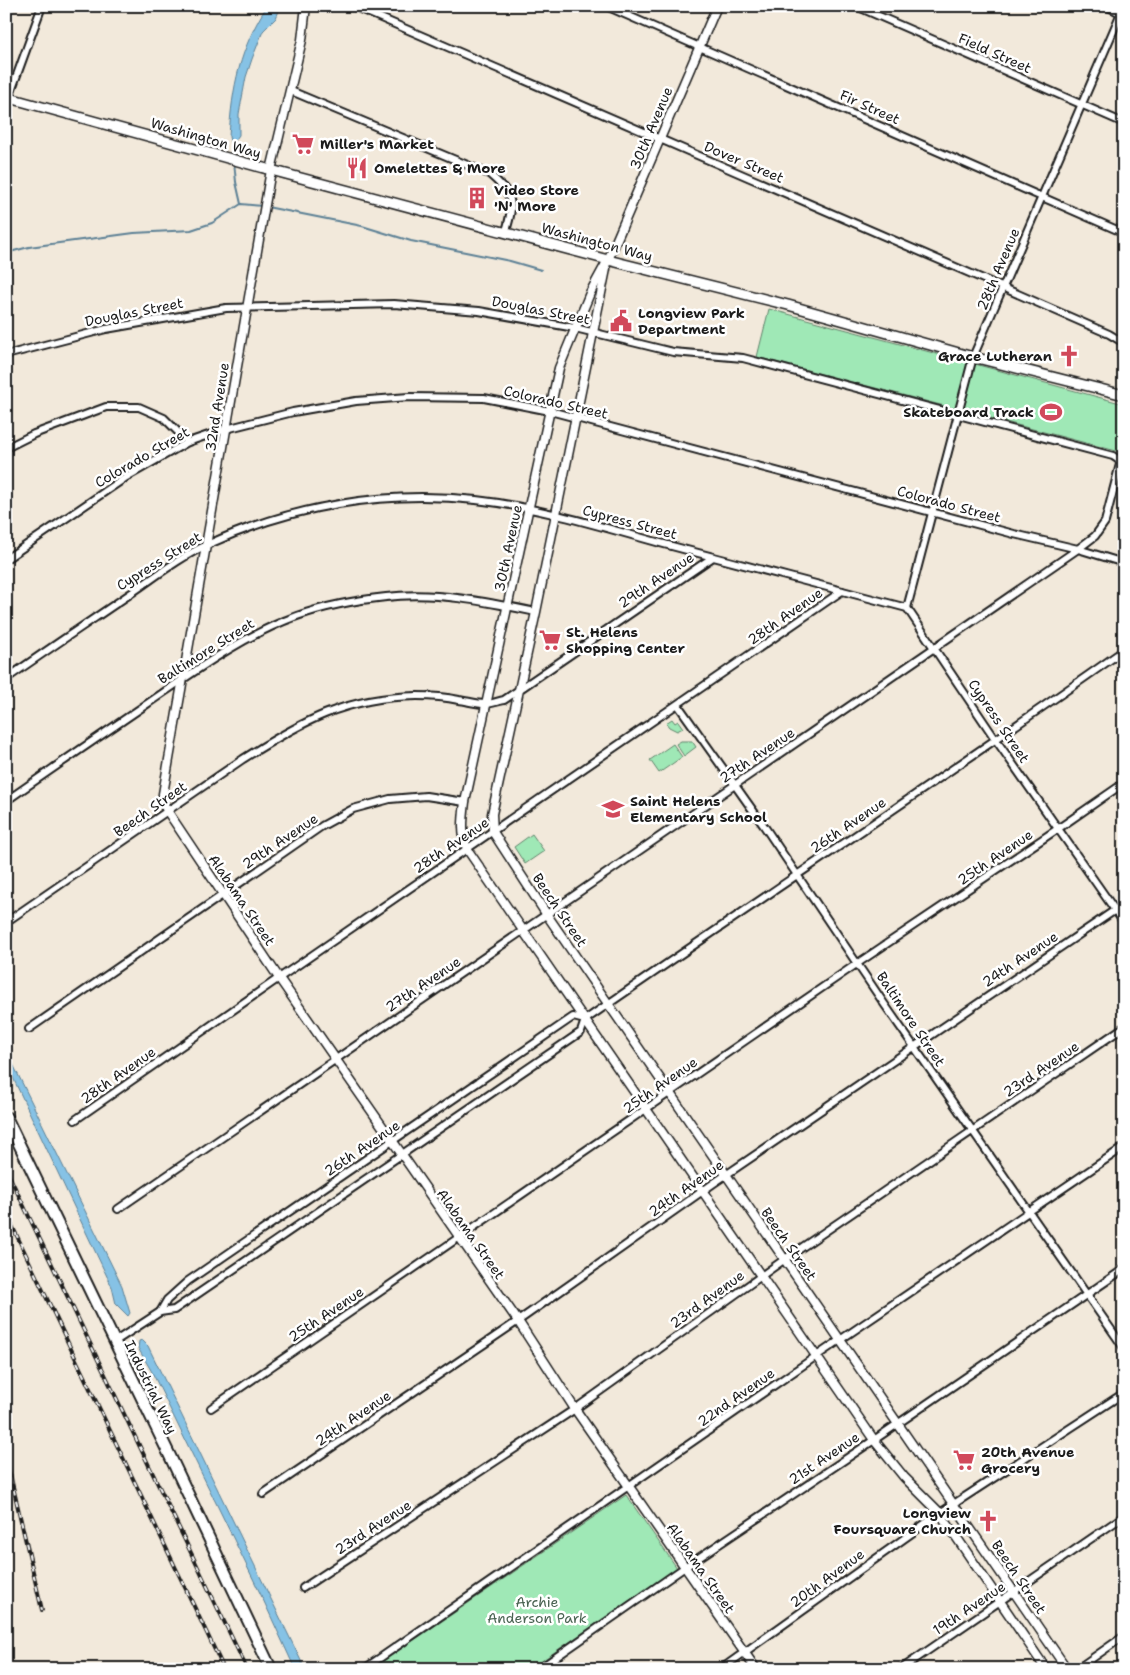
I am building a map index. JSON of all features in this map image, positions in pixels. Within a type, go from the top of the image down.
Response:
[{"type":"main road","name":"Washington Way","points":[[8,97],[608,260],[788,305],[973,357],[1124,395]]},
{"type":"main road","name":"Industrial Way","points":[[6,1117],[169,1454],[270,1669]]},
{"type":"street","points":[[8,97],[42,6]]},
{"type":"street","name":"32nd Avenue","points":[[168,812],[163,803],[163,794],[271,170],[302,40],[306,6]]},
{"type":"street","name":"Dover Street","points":[[353,6],[1004,288],[1124,342]]},
{"type":"street","name":"Fir Street","points":[[606,6],[1124,233]]},
{"type":"street","name":"30th Avenue","points":[[467,849],[462,828],[465,802],[559,368],[590,293],[608,260],[717,6]]},
{"type":"street","name":"Field Street","points":[[856,6],[1124,123]]},
{"type":"street","points":[[1106,6],[1123,11]]},
{"type":"street","name":"28th Avenue","points":[[907,608],[973,357],[1123,11]]},
{"type":"street","points":[[291,91],[490,174],[506,190],[511,200],[512,213],[506,232]]},
{"type":"street","name":"30th Avenue","points":[[493,832],[492,814],[536,612],[608,260]]},
{"type":"street","name":"Douglas Street","points":[[6,355],[106,328],[226,308],[394,304],[479,311],[575,328],[673,352],[743,358],[1113,456],[1119,460]]},
{"type":"street","name":"Colorado Street","points":[[6,559],[125,478],[188,442],[226,429],[293,412],[356,401],[409,397],[484,398],[550,411],[1078,549],[1124,563]]},
{"type":"street","points":[[6,448],[34,434],[106,407],[139,407],[164,418],[188,442]]},
{"type":"street","name":"27th Avenue","points":[[118,1209],[1078,549],[1095,536],[1105,522],[1120,468],[1119,460]]},
{"type":"street","name":"Cypress Street","points":[[6,679],[174,564],[206,545],[271,520],[310,509],[384,498],[425,496],[477,500],[556,515],[907,608],[996,740],[1124,923]]},
{"type":"street","name":"29th Avenue","points":[[486,704],[504,700],[713,556]]},
{"type":"street","name":"28th Avenue","points":[[75,1120],[842,591]]},
{"type":"street","name":"Baltimore Street","points":[[6,801],[234,646],[266,629],[299,615],[348,603],[388,596],[433,596],[472,599],[536,612]]},
{"type":"street","name":"26th Avenue","points":[[114,1342],[160,1312],[174,1310],[401,1156],[581,1032],[585,1020],[796,874],[996,740],[1124,650]]},
{"type":"street","name":"Beech Street","points":[[6,922],[243,759],[312,718],[348,705],[383,698],[418,696],[486,704]]},
{"type":"street","name":"Baltimore Street","points":[[678,705],[1124,1348]]},
{"type":"street","name":"25th Avenue","points":[[211,1408],[858,963],[1124,783]]},
{"type":"street","name":"29th Avenue","points":[[29,1029],[322,826],[353,809],[390,798],[426,796],[465,802]]},
{"type":"street","name":"Alabama Street","points":[[168,812],[401,1156],[518,1321],[575,1409],[756,1669]]},
{"type":"street","name":"Beech Street","points":[[493,832],[608,1004],[1067,1669]]},
{"type":"street","points":[[467,849],[815,1357],[874,1440],[904,1477],[940,1513],[1046,1669]]},
{"type":"street","name":"24th Avenue","points":[[263,1494],[518,1321],[914,1046],[1124,904]]},
{"type":"street","name":"26th Avenue","points":[[160,1312],[167,1300],[188,1281],[573,1017],[585,1020]]},
{"type":"street","name":"23rd Avenue","points":[[303,1588],[575,1409],[784,1259],[1124,1027]]},
{"type":"street","name":"22nd Avenue","points":[[364,1669],[815,1357],[1124,1147]]},
{"type":"street","name":"21st Avenue","points":[[539,1669],[685,1567],[1124,1269]]},
{"type":"street","name":"20th Avenue","points":[[721,1669],[940,1513],[1124,1393]]},
{"type":"street","name":"19th Avenue","points":[[901,1669],[1124,1516]]},
{"type":"street","points":[[1077,1669],[1124,1636]]},
{"type":"green space","points":[[769,309],[1124,404],[1124,453],[757,357]]},
{"type":"green space","points":[[672,719],[675,723],[678,721],[683,728],[677,731],[669,727],[666,723]]},
{"type":"green space","points":[[681,741],[692,741],[696,747],[684,756],[676,744]]},
{"type":"green space","points":[[673,744],[682,757],[659,773],[650,760]]},
{"type":"green space","points":[[532,834],[544,851],[525,864],[514,847]]},
{"type":"green space","name":"Archie Anderson Park","points":[[626,1495],[677,1568],[530,1669],[372,1669]]},
{"type":"water","points":[[267,6],[281,6],[276,18],[263,31],[252,59],[246,77],[239,114],[239,135],[232,145],[229,137],[230,119],[239,68],[250,37]]},
{"type":"water","points":[[6,1050],[122,1286],[130,1313],[128,1316],[116,1304],[112,1287],[6,1063]]},
{"type":"water","points":[[142,1340],[148,1346],[305,1669],[295,1669],[152,1372],[138,1348],[139,1341]]},
{"type":"waterway","points":[[232,145],[234,157]]},
{"type":"waterway","points":[[234,162],[241,204]]},
{"type":"waterway","points":[[6,253],[29,247],[134,233],[191,230],[212,223],[241,204],[263,206]]},
{"type":"waterway","points":[[267,207],[362,226],[411,241],[510,261],[541,270]]},
{"type":"railway","points":[[6,1169],[247,1669]]},
{"type":"railway","points":[[6,1213],[224,1669]]},
{"type":"railway","points":[[6,1358],[9,1332],[7,1307]]},
{"type":"railway","points":[[6,1457],[42,1610]]},
{"type":"place","name":"Miller's Market","points":[[303,144]]},
{"type":"place","name":"Omelettes & More","points":[[357,168]]},
{"type":"place","name":"Video Store 'N' More","points":[[477,198]]},
{"type":"place","name":"Longview Park Department","points":[[621,321]]},
{"type":"place","name":"Grace Lutheran","points":[[1069,356]]},
{"type":"place","name":"Skateboard Track","points":[[1051,412]]},
{"type":"place","name":"St. Helens Shopping Center","points":[[550,640]]},
{"type":"place","name":"Saint Helens Elementary School","points":[[613,809]]},
{"type":"place","name":"20th Avenue Grocery","points":[[964,1460]]},
{"type":"place","name":"Longview Foursquare Church","points":[[988,1521]]}]
